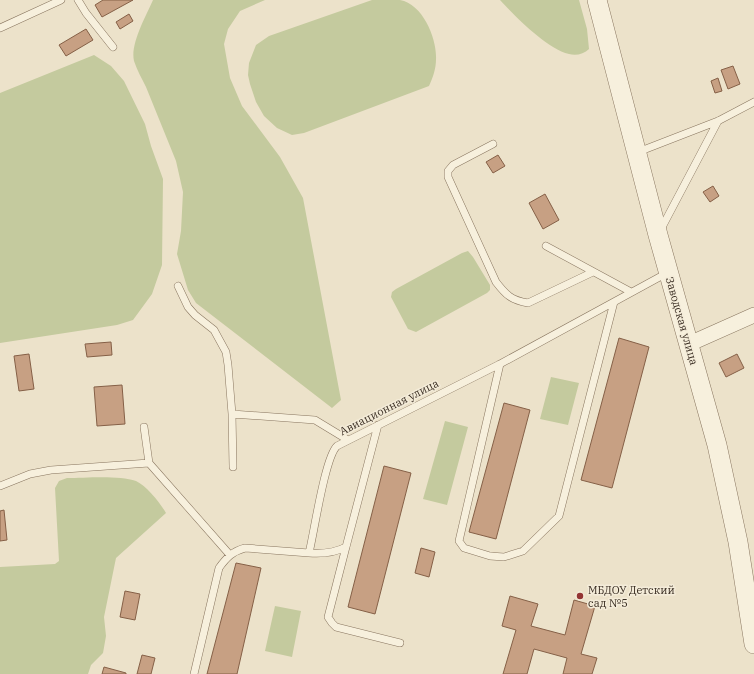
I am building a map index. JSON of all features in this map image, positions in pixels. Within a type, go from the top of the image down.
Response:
[{"type":"street","name":"Заводская улица","points":[[597,0],[658,235],[717,445],[736,535],[754,644]]},
{"type":"street","points":[[689,344],[754,315]]},
{"type":"lane","points":[[0,28],[61,0]]},
{"type":"lane","points":[[78,0],[86,13],[113,47]]},
{"type":"lane","points":[[636,152],[718,121],[754,102]]},
{"type":"lane","points":[[658,235],[718,121]]},
{"type":"lane","points":[[493,144],[453,165],[448,171],[448,177],[496,282],[506,295],[516,301],[528,303],[593,272]]},
{"type":"lane","points":[[546,246],[631,292]]},
{"type":"lane","name":"Авиационная улица","points":[[309,553],[327,470],[334,449],[337,446],[500,364],[669,272]]},
{"type":"lane","points":[[178,286],[188,307],[195,315],[214,330],[226,352],[232,414],[233,466]]},
{"type":"lane","points":[[500,364],[459,542],[464,548],[490,556],[504,557],[523,551],[559,516],[614,302]]},
{"type":"lane","points":[[232,414],[315,420],[348,440]]},
{"type":"lane","points":[[378,425],[328,617],[336,627],[400,643]]},
{"type":"lane","points":[[144,427],[149,463],[230,555]]},
{"type":"lane","points":[[0,486],[30,474],[51,470],[149,463]]},
{"type":"lane","points":[[194,674],[219,568],[230,555],[245,548],[309,553],[330,553],[346,548]]},
{"type":"green space","points":[[153,0],[265,0],[240,11],[228,29],[224,44],[230,78],[242,106],[280,157],[303,198],[341,400],[332,408],[196,303],[188,290],[177,254],[181,231],[183,192],[176,161],[138,71],[133,54],[136,38]]},
{"type":"green space","points":[[372,0],[400,0],[408,3],[422,15],[431,33],[436,51],[435,70],[429,86],[304,133],[292,135],[277,128],[264,116],[256,102],[250,84],[248,75],[249,63],[256,45],[269,36]]},
{"type":"green space","points":[[500,0],[579,0],[587,29],[589,49],[577,55],[560,51],[541,39],[514,15]]},
{"type":"green space","points":[[94,55],[111,66],[124,81],[145,124],[163,179],[162,265],[152,294],[133,320],[117,325],[0,343],[0,93]]},
{"type":"green space","points":[[468,251],[490,285],[490,290],[416,332],[408,329],[391,297],[392,292]]},
{"type":"green space","points":[[551,377],[579,383],[568,425],[540,419]]},
{"type":"green space","points":[[445,421],[468,427],[447,505],[423,499]]},
{"type":"green space","points":[[112,477],[136,481],[149,491],[166,513],[116,558],[104,617],[106,636],[103,653],[91,665],[88,674],[0,674],[0,567],[55,564],[59,561],[55,488],[59,481],[67,478]]},
{"type":"green space","points":[[275,606],[301,611],[292,657],[265,651]]},
{"type":"building","points":[[103,0],[133,0],[102,17],[95,5]]},
{"type":"building","points":[[129,14],[133,21],[120,29],[116,22]]},
{"type":"building","points":[[86,29],[93,40],[66,56],[59,45]]},
{"type":"building","points":[[733,66],[740,84],[728,89],[721,70]]},
{"type":"building","points":[[718,78],[722,91],[715,93],[711,81]]},
{"type":"building","points":[[498,155],[505,166],[493,173],[486,162]]},
{"type":"building","points":[[713,186],[719,196],[710,202],[703,192]]},
{"type":"building","points":[[545,194],[559,220],[543,229],[529,203]]},
{"type":"building","points":[[619,338],[649,347],[612,488],[581,480]]},
{"type":"building","points":[[111,342],[112,355],[87,357],[85,344]]},
{"type":"building","points":[[29,354],[34,389],[19,391],[14,356]]},
{"type":"building","points":[[737,354],[744,368],[726,377],[719,363]]},
{"type":"building","points":[[122,385],[125,424],[97,426],[94,387]]},
{"type":"building","points":[[504,403],[530,410],[496,539],[469,532]]},
{"type":"building","points":[[384,466],[411,473],[375,614],[348,607]]},
{"type":"building","points":[[4,510],[7,540],[0,541],[0,511]]},
{"type":"building","points":[[421,548],[435,552],[429,577],[415,573]]},
{"type":"building","points":[[236,563],[261,568],[237,674],[207,674]]},
{"type":"building","points":[[125,591],[140,594],[135,620],[120,617]]},
{"type":"building","points":[[510,596],[538,604],[531,626],[565,635],[574,600],[595,606],[581,654],[597,658],[592,674],[563,674],[567,658],[534,649],[527,674],[503,674],[516,630],[502,626]]},
{"type":"building","points":[[142,655],[155,658],[151,674],[137,674]]},
{"type":"building","points":[[104,667],[126,673],[126,674],[102,674]]},
{"type":"place","name":"МБДОУ Детский сад №5","points":[[580,596]]}]
